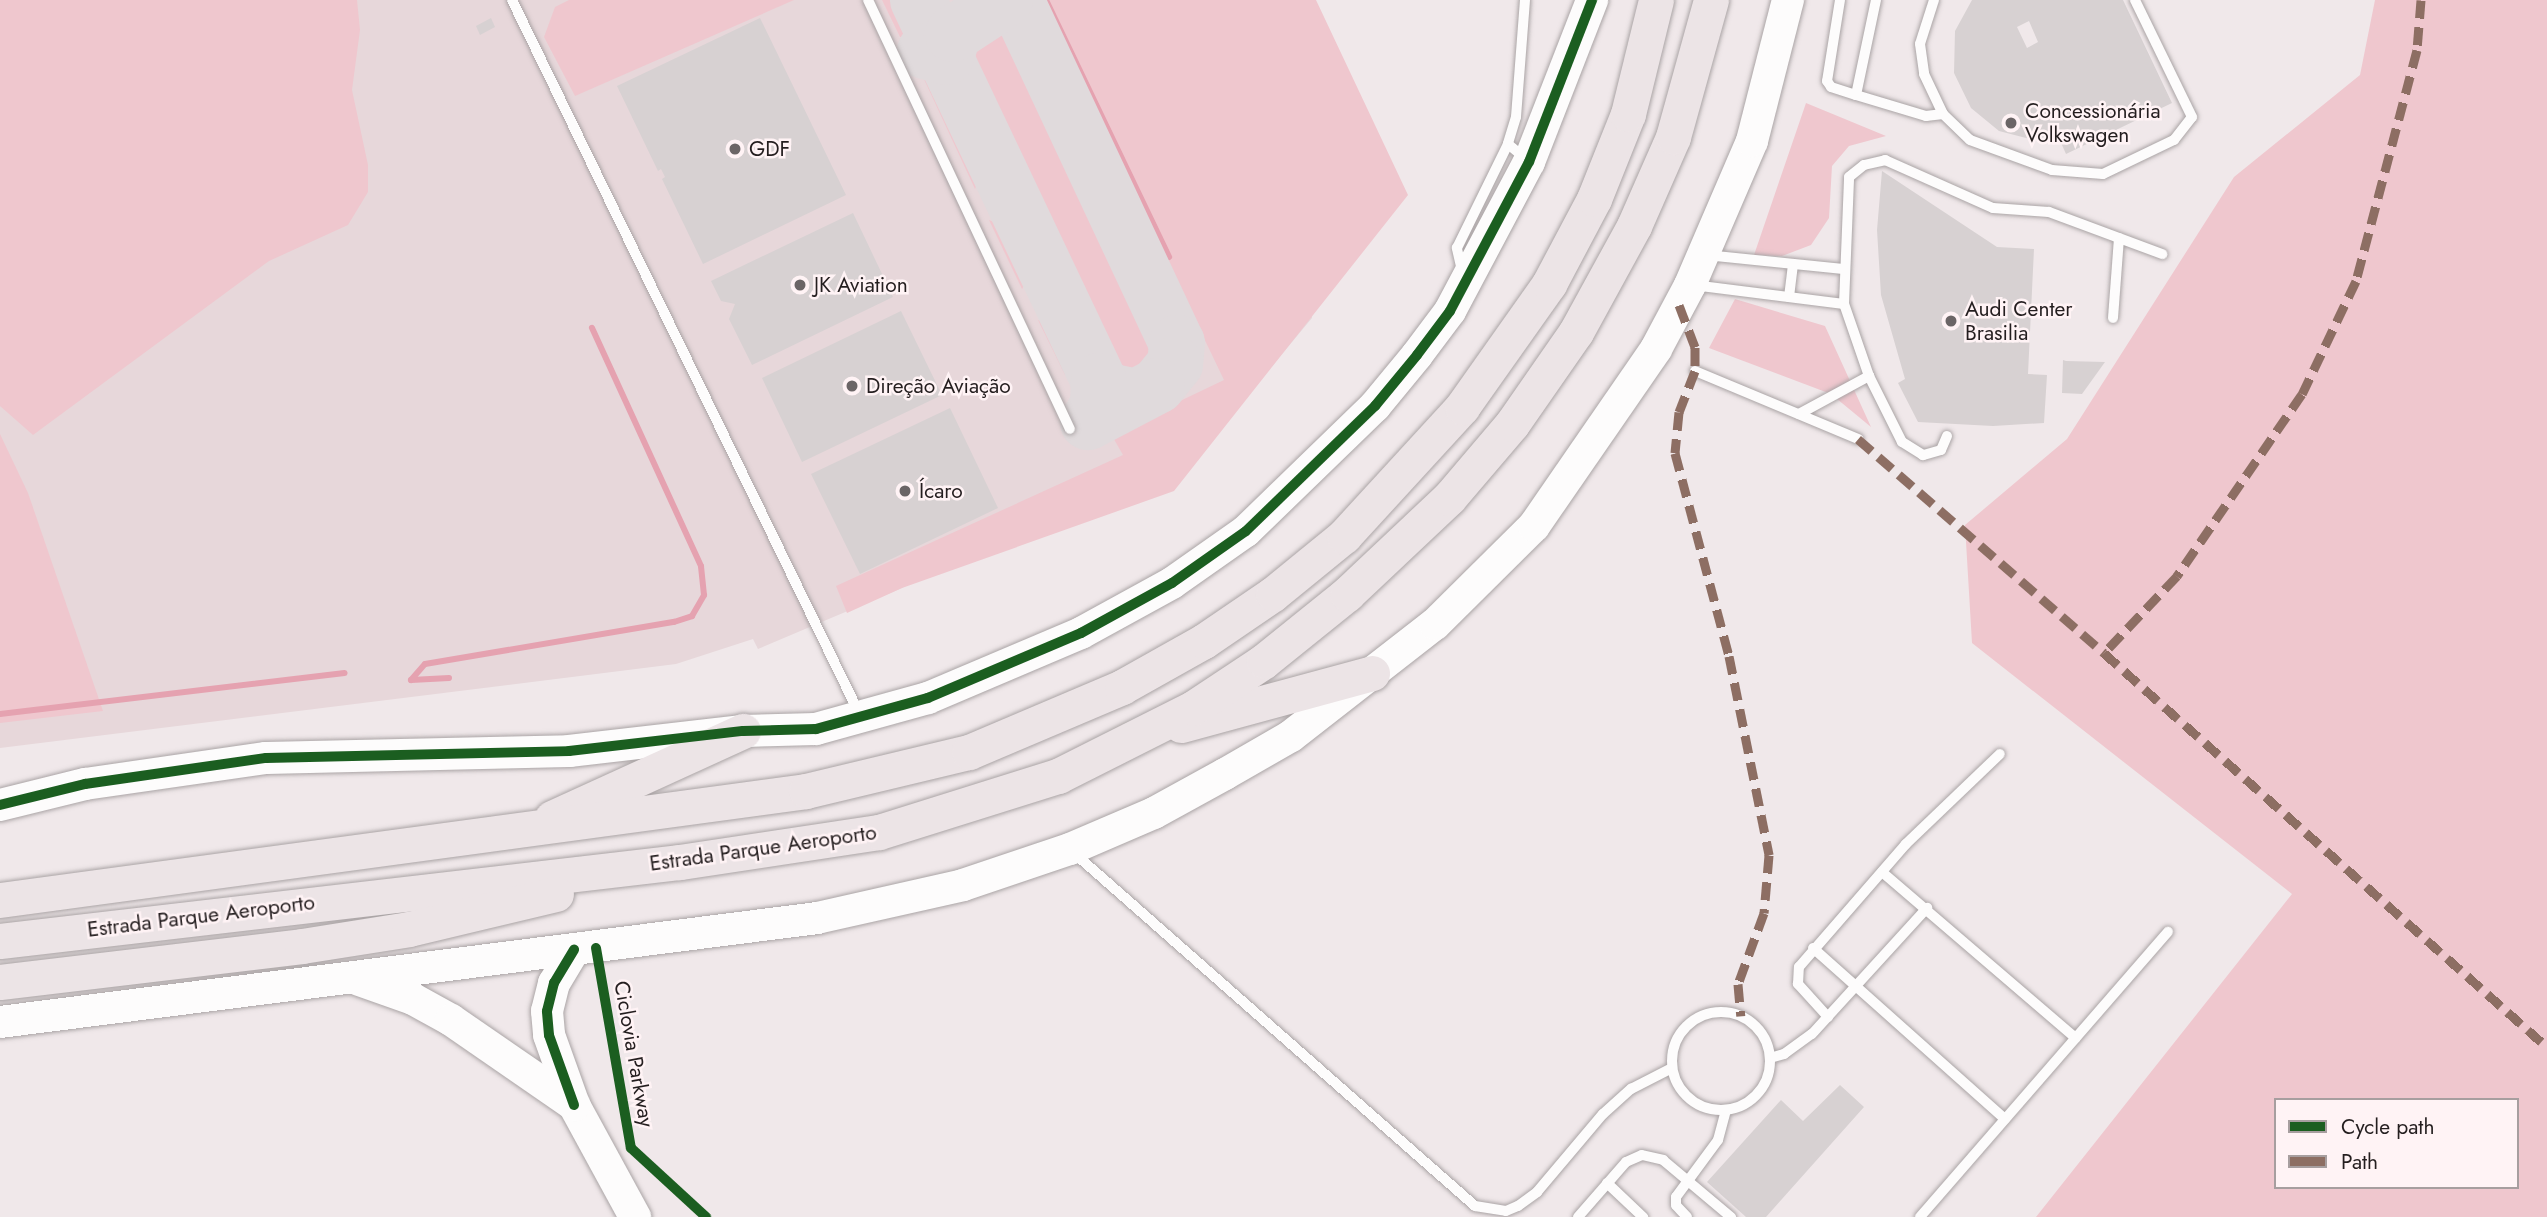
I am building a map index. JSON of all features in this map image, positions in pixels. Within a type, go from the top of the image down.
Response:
[{"type":"main road","name":"Estrada Parque Aeroporto","points":[[0,900],[519,833],[806,791],[969,752],[1122,687],[1204,641],[1273,594],[1344,536],[1411,466],[1462,407],[1549,284],[1594,199],[1628,114],[1656,0]]},
{"type":"main road","name":"Estrada Parque Aeroporto","points":[[0,941],[681,862],[879,832],[1059,776],[1147,733],[1264,661],[1347,594],[1449,498],[1512,424],[1576,332],[1634,226],[1673,136],[1711,0]]},
{"type":"main road","points":[[1147,733],[1372,673]]},
{"type":"main road","points":[[519,833],[743,731]]},
{"type":"main road","points":[[0,982],[409,929],[681,862]]},
{"type":"street","points":[[0,805],[85,784],[266,758],[569,751],[743,731],[816,729],[862,719],[999,671],[1081,634],[1172,583],[1246,531],[1375,406],[1450,311],[1466,282],[1519,153],[1592,0]]},
{"type":"street","points":[[0,1022],[817,918],[963,885],[1070,849],[1154,813],[1226,774],[1291,736],[1435,624],[1534,526],[1656,349],[1690,285],[1752,141],[1788,0]]},
{"type":"street","points":[[574,950],[554,984],[547,1011],[549,1035],[574,1105],[635,1217]]},
{"type":"street","points":[[345,976],[413,999],[451,1020],[574,1105]]},
{"type":"lane","points":[[512,0],[862,719]]},
{"type":"lane","points":[[868,0],[1070,429]]},
{"type":"lane","points":[[1519,153],[1516,117],[1525,0]]},
{"type":"lane","points":[[1840,0],[1827,81],[1830,87],[1926,116],[1943,114]]},
{"type":"lane","points":[[1856,95],[1876,0]]},
{"type":"lane","points":[[1934,0],[1920,44],[1924,74],[1943,114],[1970,140],[2052,170],[2103,174],[2174,140],[2192,117],[2135,0]]},
{"type":"lane","points":[[1947,436],[1941,450],[1923,455],[1902,442],[1869,376],[1844,304],[1843,269],[1849,177],[1864,165],[1885,160],[1993,208],[2049,212],[2162,254]]},
{"type":"lane","points":[[2113,318],[2119,238]]},
{"type":"lane","points":[[1704,255],[1843,269]]},
{"type":"lane","points":[[1789,298],[1793,264]]},
{"type":"lane","points":[[1690,285],[1844,304]]},
{"type":"lane","points":[[1695,371],[1858,439]]},
{"type":"lane","points":[[1799,414],[1869,376]]},
{"type":"lane","points":[[1828,1017],[1796,976],[1813,948],[1882,872],[2000,754]]},
{"type":"lane","points":[[1070,849],[1475,1206],[1506,1211],[1518,1206],[1537,1192],[1603,1114],[1631,1089],[1672,1068]]},
{"type":"lane","points":[[1882,872],[2076,1038]]},
{"type":"lane","points":[[1770,1058],[1794,1048],[1828,1017],[1927,908]]},
{"type":"lane","points":[[1920,1217],[2168,932]]},
{"type":"lane","points":[[1813,948],[2005,1119]]},
{"type":"lane","points":[[1724,1012],[1756,1026],[1770,1058],[1763,1087],[1741,1107],[1726,1111],[1697,1105],[1676,1083],[1672,1068],[1679,1034],[1699,1017],[1724,1012]]},
{"type":"lane","points":[[1687,1217],[1676,1201],[1718,1140],[1726,1111]]},
{"type":"lane","points":[[1578,1217],[1626,1162],[1642,1155],[1663,1160],[1689,1179],[1731,1217]]},
{"type":"lane","points":[[1607,1183],[1643,1217]]},
{"type":"shaded area","points":[[0,0],[1313,0],[1312,318],[1257,384],[902,588],[758,649],[753,639],[676,664],[0,748]]},
{"type":"shaded area","points":[[0,0],[357,0],[360,30],[352,90],[368,165],[368,192],[348,225],[269,261],[33,435],[0,406]]},
{"type":"shaded area","points":[[569,0],[794,0],[575,96],[544,37],[555,7]]},
{"type":"shaded area","points":[[882,0],[903,0],[914,29],[909,37],[900,37]]},
{"type":"shaded area","points":[[1042,0],[1316,0],[1408,195],[1174,491],[902,588],[847,613],[836,586],[1123,455],[1111,434],[1224,380]]},
{"type":"shaded area","points":[[2375,0],[2547,0],[2547,1217],[2036,1217],[2292,894],[1972,643],[1965,525],[2067,439],[2234,177],[2360,75]]},
{"type":"shaded area","points":[[995,31],[1018,39],[1038,64],[1159,336],[1156,353],[1147,363],[1128,370],[1115,364],[1105,351],[980,92],[971,70],[971,52],[976,40]]},
{"type":"shaded area","points":[[930,73],[940,77],[948,89],[977,152],[982,170],[975,189],[923,77]]},
{"type":"shaded area","points":[[1806,103],[1886,136],[1849,146],[1832,166],[1829,218],[1811,245],[1782,256],[1754,255]]},
{"type":"shaded area","points":[[989,220],[1008,228],[1026,252],[1028,279],[1022,289]]},
{"type":"shaded area","points":[[1735,299],[1825,326],[1871,427],[1831,394],[1709,348]]},
{"type":"shaded area","points":[[1038,320],[1060,328],[1074,358],[1065,375]]},
{"type":"shaded area","points":[[0,434],[28,493],[103,711],[0,723]]},
{"type":"building","points":[[1972,0],[2123,0],[2172,103],[2066,154],[2058,136],[2030,139],[1999,131],[1971,108],[1954,73],[1955,31]],"holes":[[[2029,21],[2038,42],[2027,48],[2017,27]]]},
{"type":"building","points":[[491,18],[495,27],[480,35],[476,26]]},
{"type":"building","name":"GDF","points":[[760,18],[846,195],[703,264],[662,179],[665,177],[661,169],[658,171],[617,86]]},
{"type":"building","points":[[1882,171],[1997,247],[2034,249],[2028,374],[2047,375],[2044,423],[1993,426],[1918,422],[1898,383],[1905,379],[1881,295],[1877,230]]},
{"type":"building","name":"JK Aviation","points":[[853,213],[893,297],[752,365],[729,319],[735,304],[721,301],[711,281]]},
{"type":"building","name":"Direção Aviação","points":[[901,311],[942,395],[802,462],[762,378]]},
{"type":"building","points":[[2063,360],[2105,362],[2082,394],[2062,393]]},
{"type":"building","name":"Ícaro","points":[[950,408],[998,508],[860,574],[811,474]]},
{"type":"building","points":[[1840,1085],[1864,1107],[1766,1217],[1746,1217],[1707,1182],[1781,1100],[1803,1121]]},
{"type":"waterway","points":[[1046,0],[1169,257]]},
{"type":"waterway","points":[[449,678],[411,680],[425,664],[674,622],[692,616],[704,595],[701,566],[592,328]]},
{"type":"waterway","points":[[0,714],[345,673]]},
{"type":"taxiway","points":[[918,0],[1099,381],[1108,391],[1131,396]]},
{"type":"taxiway","points":[[925,51],[946,57],[953,34],[1005,0]]},
{"type":"taxiway","points":[[1016,0],[1177,343],[1175,364],[1157,386],[1088,422],[1098,405],[1099,381]]},
{"type":"marked path","points":[[2421,0],[2417,50],[2356,281],[2302,394],[2177,576],[2104,653],[2547,1047]]},
{"type":"marked path","points":[[1679,305],[1695,347],[1695,371],[1679,412],[1675,453],[1729,656],[1769,855],[1764,913],[1738,984],[1741,1016]]},
{"type":"marked path","points":[[1858,439],[2104,653]]},
{"type":"cycle path","points":[[0,805],[85,784],[266,758],[569,751],[743,731],[816,729],[928,698],[1081,633],[1172,583],[1246,531],[1375,406],[1417,355],[1450,311],[1529,162],[1592,0]]},
{"type":"cycle path","name":"Ciclovia Parkway","points":[[596,948],[631,1148],[706,1217]]},
{"type":"cycle path","points":[[574,950],[554,983],[547,1011],[549,1035],[574,1105]]},
{"type":"place","name":"Concessionária Volkswagen","points":[[2011,123]]},
{"type":"place","name":"GDF","points":[[735,149]]},
{"type":"place","name":"JK Aviation","points":[[800,285]]},
{"type":"place","name":"Audi Center Brasilia","points":[[1951,321]]},
{"type":"place","name":"Direção Aviação","points":[[852,386]]},
{"type":"place","name":"Ícaro","points":[[905,491]]}]
